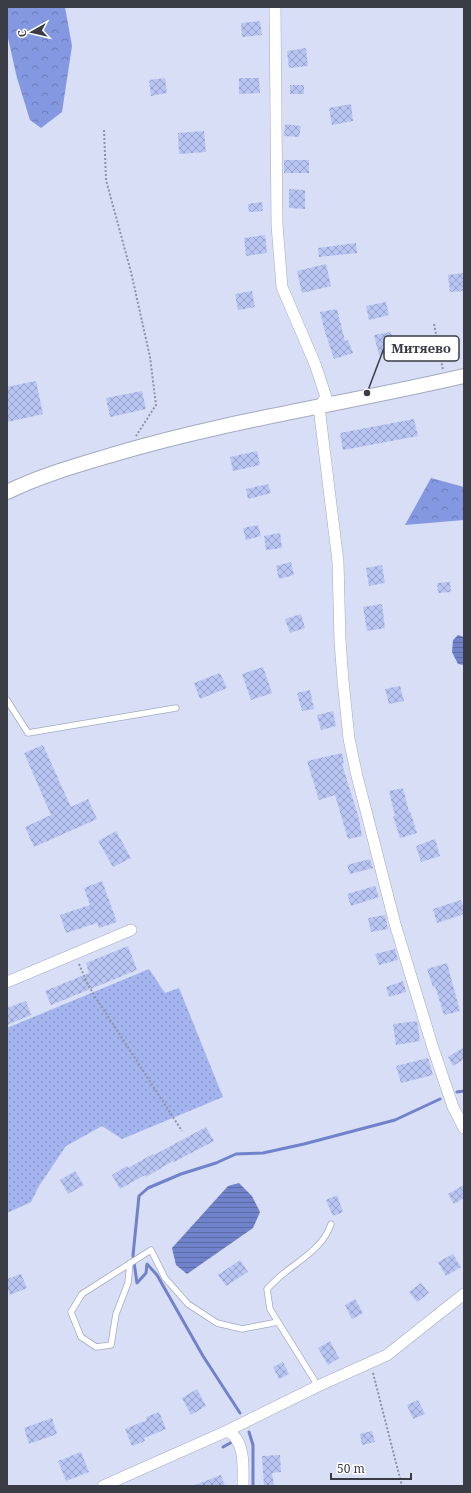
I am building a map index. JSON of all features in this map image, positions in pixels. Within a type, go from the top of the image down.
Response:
[{"type":"street","points":[[275,7],[277,225],[282,287],[315,364],[326,397],[319,407],[338,562],[340,641],[349,739],[395,924],[432,1045],[453,1107],[464,1128]]},
{"type":"street","points":[[7,492],[51,473],[159,441],[270,415],[319,407],[464,376]]},
{"type":"street","points":[[7,982],[131,930]]},
{"type":"street","points":[[103,1486],[211,1439],[318,1386],[387,1355],[464,1294]]},
{"type":"street","points":[[227,1431],[234,1435],[239,1445],[242,1458],[243,1486]]},
{"type":"lane","points":[[7,700],[28,733],[176,708]]},
{"type":"lane","points":[[318,1386],[270,1308],[267,1289],[283,1274],[314,1250],[328,1232],[331,1224]]},
{"type":"lane","points":[[130,1263],[128,1283],[116,1314],[111,1345],[96,1347],[81,1337],[71,1312],[82,1294],[130,1263],[151,1250],[165,1278],[188,1304],[217,1323],[242,1329],[278,1322]]},
{"type":"path","points":[[104,130],[106,180],[131,272],[150,357],[156,405],[126,451]]},
{"type":"path","points":[[434,324],[445,381]]},
{"type":"path","points":[[74,954],[88,985],[182,1131]]},
{"type":"path","points":[[371,1363],[402,1486]]},
{"type":"shaded area","points":[[458,635],[464,637],[464,665],[458,664],[452,652],[453,640]]},
{"type":"shaded area","points":[[149,969],[165,993],[179,988],[223,1097],[122,1139],[102,1126],[66,1146],[39,1186],[31,1202],[7,1213],[7,1028]]},
{"type":"shaded area","points":[[239,1183],[252,1196],[260,1212],[253,1228],[187,1274],[176,1265],[172,1248],[228,1186]]},
{"type":"green space","points":[[7,7],[65,7],[72,46],[62,112],[41,128],[30,120],[17,78],[8,38]]},
{"type":"green space","points":[[431,478],[464,487],[464,520],[405,525]]},
{"type":"building","points":[[260,21],[262,35],[242,37],[241,23]]},
{"type":"building","points":[[306,48],[308,66],[289,68],[287,51]]},
{"type":"building","points":[[165,78],[167,93],[151,96],[149,80]]},
{"type":"building","points":[[239,78],[259,78],[260,93],[239,94]]},
{"type":"building","points":[[290,85],[304,85],[304,94],[290,94]]},
{"type":"building","points":[[351,104],[353,121],[332,125],[329,108]]},
{"type":"building","points":[[285,124],[301,126],[299,137],[284,136]]},
{"type":"building","points":[[204,131],[206,152],[179,154],[178,133]]},
{"type":"building","points":[[284,160],[309,160],[309,173],[284,173]]},
{"type":"building","points":[[289,189],[305,190],[305,209],[289,208]]},
{"type":"building","points":[[262,202],[263,211],[249,212],[248,204]]},
{"type":"building","points":[[265,235],[267,253],[246,256],[244,238]]},
{"type":"building","points":[[356,243],[357,253],[319,257],[318,248]]},
{"type":"building","points":[[326,264],[331,286],[302,293],[297,271]]},
{"type":"building","points":[[464,273],[464,291],[450,292],[448,275]]},
{"type":"building","points":[[252,291],[255,307],[238,310],[235,294]]},
{"type":"building","points":[[386,302],[389,315],[369,320],[366,306]]},
{"type":"building","points":[[337,309],[345,341],[348,340],[353,353],[334,359],[320,312]]},
{"type":"building","points":[[391,332],[396,351],[379,355],[374,335]]},
{"type":"building","points":[[36,381],[43,414],[7,422],[7,387]]},
{"type":"building","points":[[142,391],[146,409],[110,417],[106,398]]},
{"type":"building","points":[[414,419],[418,436],[343,450],[340,433]]},
{"type":"building","points":[[257,451],[260,465],[233,471],[230,457]]},
{"type":"building","points":[[268,484],[271,493],[248,499],[246,489]]},
{"type":"building","points":[[258,525],[261,536],[246,540],[243,528]]},
{"type":"building","points":[[280,533],[282,548],[266,550],[264,536]]},
{"type":"building","points":[[291,562],[294,575],[279,579],[276,566]]},
{"type":"building","points":[[382,565],[385,583],[369,586],[366,568]]},
{"type":"building","points":[[450,582],[451,592],[438,593],[437,583]]},
{"type":"building","points":[[382,604],[385,628],[367,631],[363,607]]},
{"type":"building","points":[[301,614],[305,628],[290,633],[285,619]]},
{"type":"building","points":[[263,667],[272,693],[251,700],[242,674]]},
{"type":"building","points":[[220,673],[227,688],[200,699],[194,683]]},
{"type":"building","points":[[400,686],[404,701],[389,704],[385,689]]},
{"type":"building","points":[[310,690],[314,709],[302,711],[297,693]]},
{"type":"building","points":[[333,711],[336,726],[321,730],[317,715]]},
{"type":"building","points":[[43,745],[71,807],[88,799],[97,819],[34,847],[25,827],[51,815],[24,753]]},
{"type":"building","points":[[342,753],[344,764],[342,764],[359,819],[362,836],[348,839],[335,795],[319,800],[307,761]]},
{"type":"building","points":[[403,788],[409,812],[410,811],[417,833],[400,838],[393,816],[395,816],[389,791]]},
{"type":"building","points":[[116,831],[131,858],[113,867],[98,841]]},
{"type":"building","points":[[435,839],[440,856],[421,862],[416,846]]},
{"type":"building","points":[[370,859],[373,868],[350,874],[347,865]]},
{"type":"building","points":[[102,881],[117,922],[99,928],[97,923],[66,933],[60,915],[90,905],[84,888]]},
{"type":"building","points":[[375,886],[379,897],[351,906],[347,894]]},
{"type":"building","points":[[461,900],[464,914],[437,923],[433,909]]},
{"type":"building","points":[[385,915],[388,929],[371,932],[368,918]]},
{"type":"building","points":[[128,946],[137,970],[51,1005],[45,991],[89,973],[86,963]]},
{"type":"building","points":[[395,949],[398,960],[379,965],[375,954]]},
{"type":"building","points":[[447,963],[460,1011],[444,1015],[435,986],[433,987],[427,969]]},
{"type":"building","points":[[403,981],[406,992],[389,997],[386,987]]},
{"type":"building","points":[[26,1001],[31,1015],[7,1025],[7,1008]]},
{"type":"building","points":[[417,1021],[420,1041],[396,1045],[393,1024]]},
{"type":"building","points":[[464,1047],[464,1059],[453,1066],[448,1057]]},
{"type":"building","points":[[428,1058],[433,1075],[401,1083],[396,1066]]},
{"type":"building","points":[[206,1127],[214,1141],[120,1189],[112,1175],[127,1166],[128,1168],[153,1154],[154,1155]]},
{"type":"building","points":[[75,1171],[84,1185],[68,1194],[60,1180]]},
{"type":"building","points":[[464,1185],[464,1198],[454,1204],[448,1194]]},
{"type":"building","points":[[337,1195],[343,1212],[333,1216],[326,1200]]},
{"type":"building","points":[[453,1254],[461,1267],[446,1276],[438,1262]]},
{"type":"building","points":[[240,1260],[248,1272],[226,1286],[218,1275]]},
{"type":"building","points":[[21,1274],[27,1288],[10,1295],[7,1287],[7,1279]]},
{"type":"building","points":[[421,1283],[429,1293],[417,1302],[409,1292]]},
{"type":"building","points":[[355,1299],[363,1313],[352,1319],[345,1305]]},
{"type":"building","points":[[330,1341],[339,1358],[328,1365],[318,1348]]},
{"type":"building","points":[[283,1362],[289,1374],[279,1379],[273,1367]]},
{"type":"building","points":[[197,1389],[206,1406],[191,1415],[182,1398]]},
{"type":"building","points":[[418,1400],[425,1414],[413,1419],[407,1405]]},
{"type":"building","points":[[159,1412],[166,1429],[144,1438],[145,1441],[132,1446],[125,1429],[147,1420],[146,1417]]},
{"type":"building","points":[[52,1418],[57,1434],[29,1444],[24,1428]]},
{"type":"building","points":[[372,1431],[375,1442],[362,1445],[360,1434]]},
{"type":"building","points":[[81,1452],[89,1472],[66,1481],[58,1461]]},
{"type":"building","points":[[280,1455],[281,1472],[272,1473],[274,1486],[264,1486],[262,1456]]},
{"type":"building","points":[[221,1475],[225,1486],[195,1485]]},
{"type":"waterway","points":[[457,1092],[464,1091]]},
{"type":"waterway","points":[[240,1413],[203,1356],[157,1275],[147,1264],[146,1273],[137,1283],[133,1255],[139,1196],[148,1188],[236,1154],[263,1153],[304,1144],[395,1120],[440,1099]]},
{"type":"waterway","points":[[249,1432],[253,1445],[253,1486]]},
{"type":"waterway","points":[[223,1447],[232,1442]]},
{"type":"place","name":"Митяево","points":[[367,393]]}]
